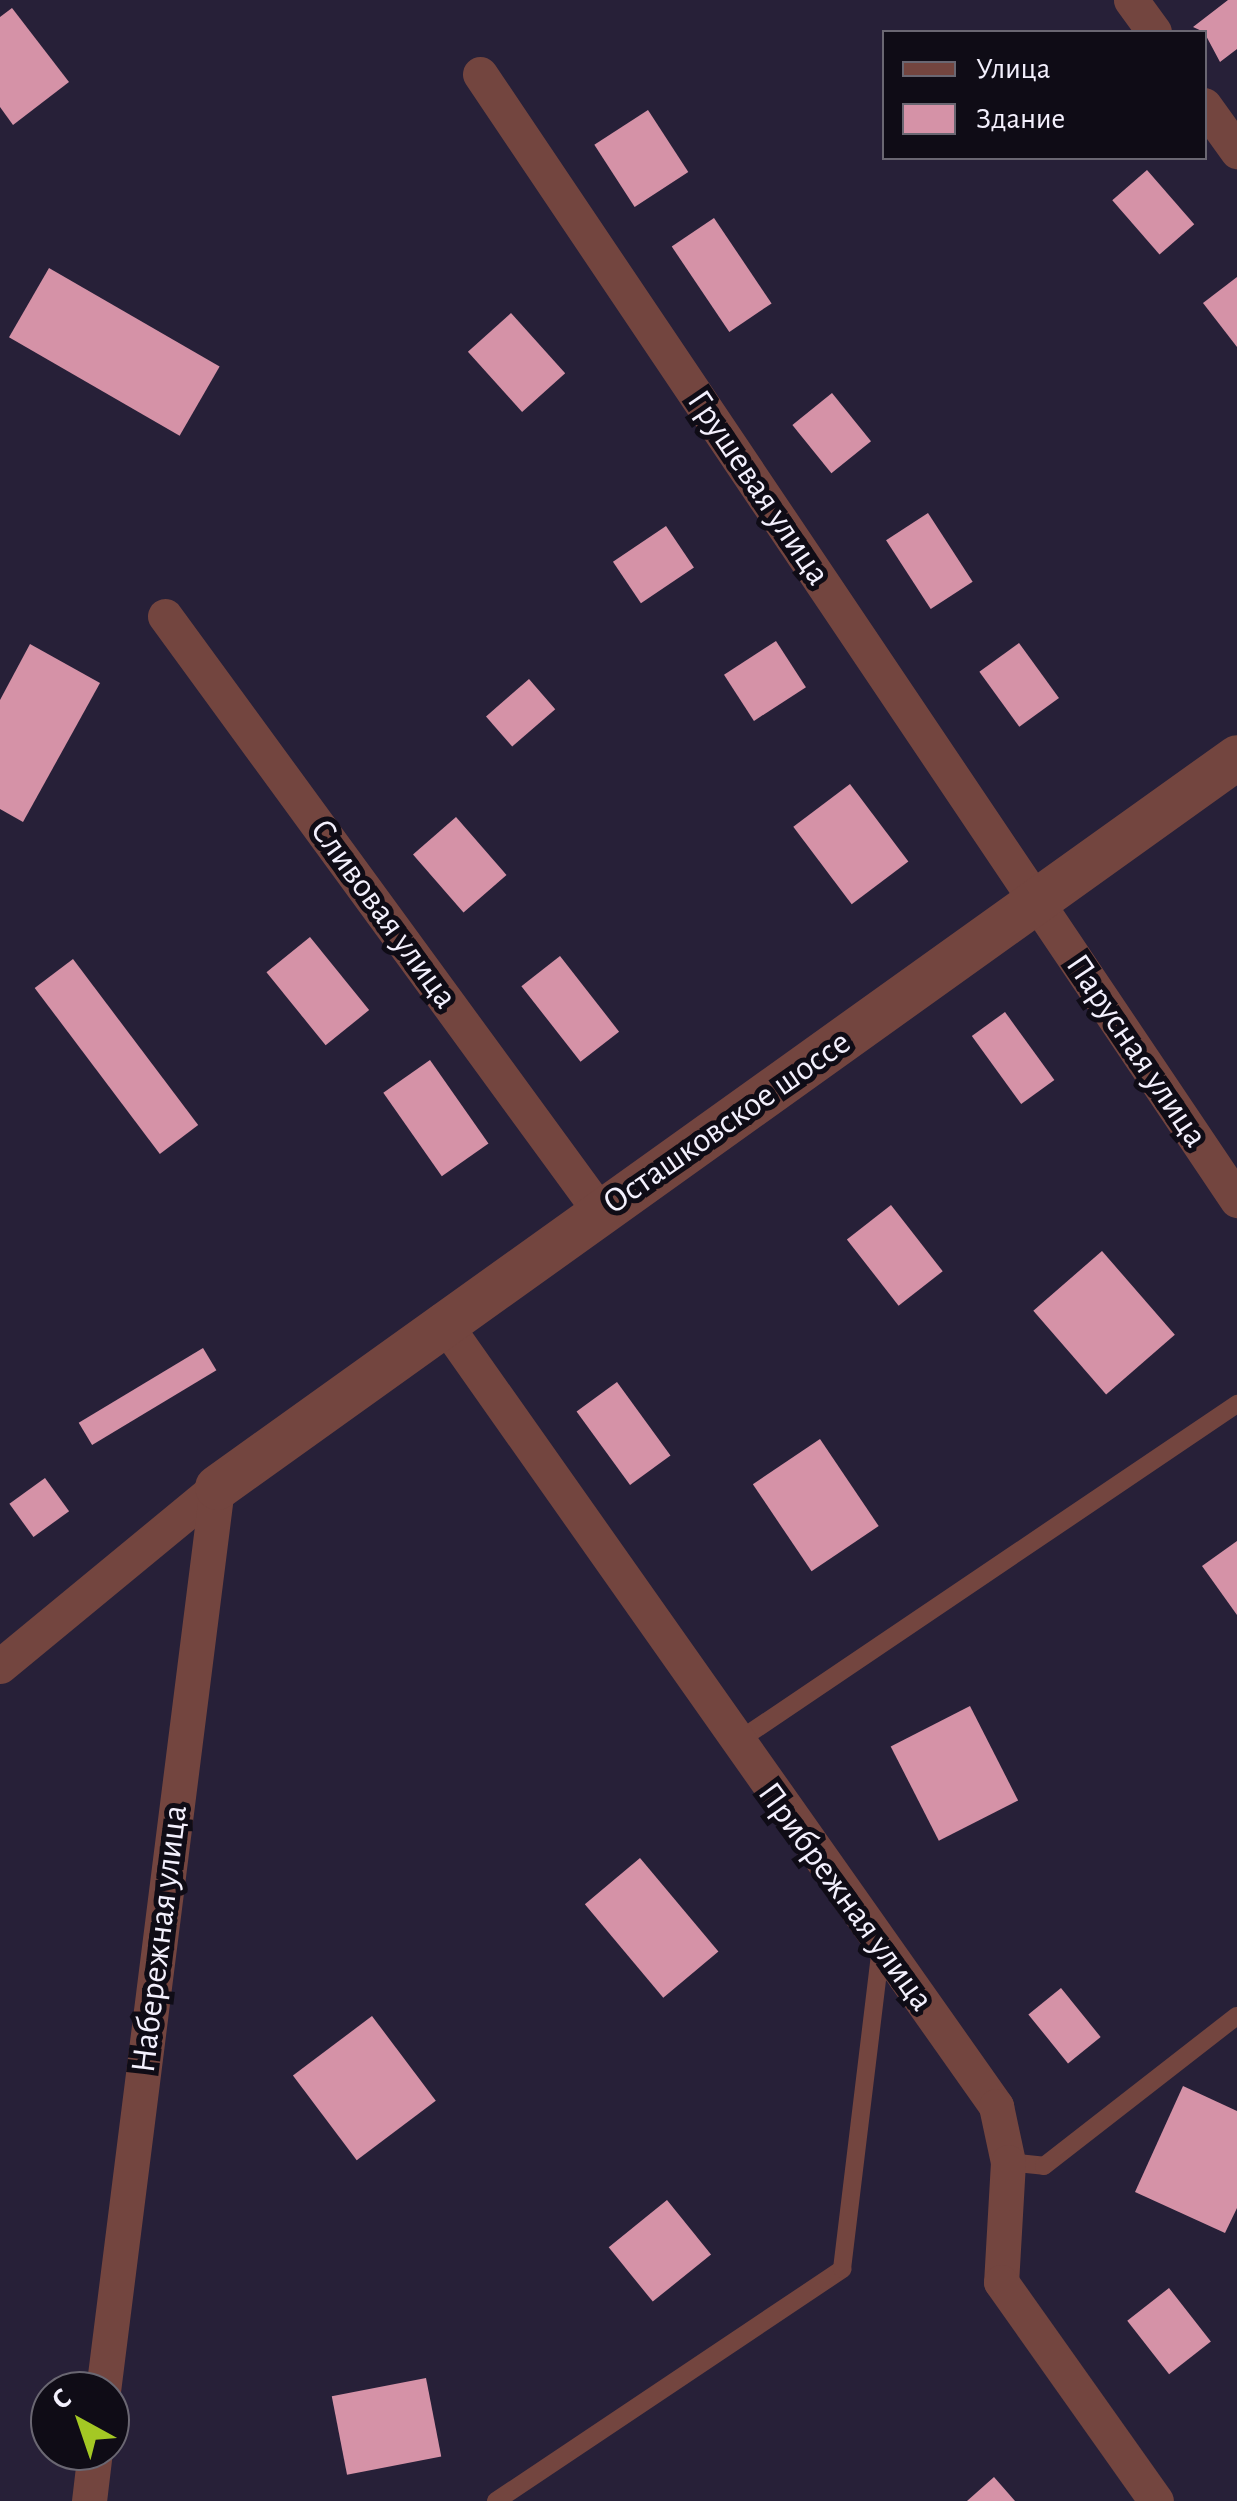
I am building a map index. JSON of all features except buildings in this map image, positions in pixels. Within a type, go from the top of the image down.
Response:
[{"type":"street","points":[[1131,0],[1153,30]]},
{"type":"street","name":"Грушевая улица","points":[[480,74],[1036,903]]},
{"type":"street","points":[[1207,108],[1237,150]]},
{"type":"street","name":"Сливовая улица","points":[[165,616],[602,1213]]},
{"type":"street","name":"Осташковское шоссе","points":[[217,1488],[442,1320],[602,1213],[1237,757]]},
{"type":"street","name":"Парусная улица","points":[[1036,903],[1237,1200]]},
{"type":"street","name":"Прибрежная улица","points":[[442,1320],[735,1744],[996,2106],[1008,2162],[1001,2282],[1156,2501]]},
{"type":"street","points":[[0,1666],[217,1488]]},
{"type":"street","name":"Набережная улица","points":[[106,2371],[217,1488]]},
{"type":"street","points":[[89,2501],[93,2471]]},
{"type":"lane","points":[[735,1744],[1237,1404]]},
{"type":"lane","points":[[496,2501],[842,2269],[882,1947]]},
{"type":"lane","points":[[1008,2162],[1044,2166],[1237,2016]]}]
